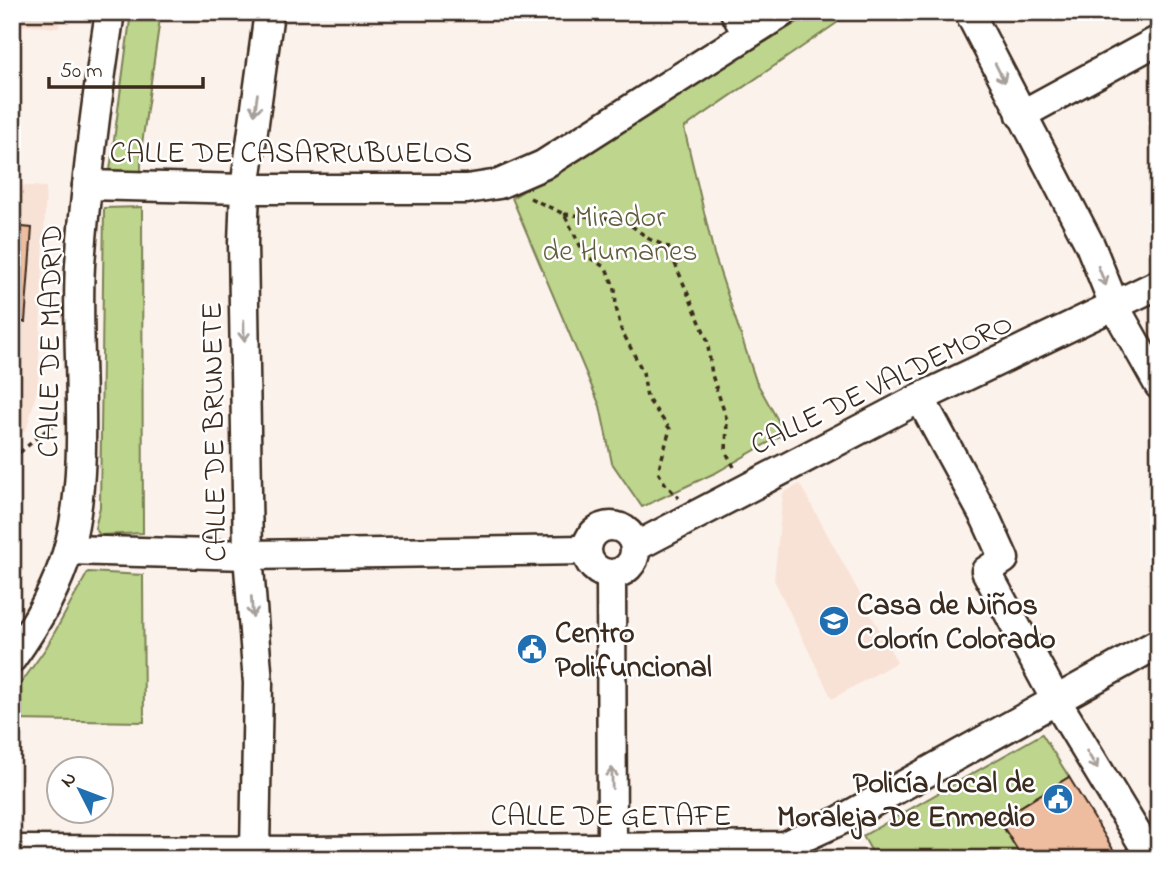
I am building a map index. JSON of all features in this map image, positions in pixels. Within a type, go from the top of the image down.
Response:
[{"type":"street","name":"CALLE DE MADRID","points":[[12,658],[36,625],[68,550],[79,482],[80,267],[87,185],[110,12]]},
{"type":"street","name":"CALLE DE BRUNETE","points":[[256,851],[258,683],[248,555],[243,243],[245,189],[269,12]]},
{"type":"street","name":"CALLE DE CASARRUBUELOS","points":[[87,185],[245,189],[467,189],[499,184],[543,165],[741,23],[783,12]]},
{"type":"street","points":[[968,12],[1090,245],[1115,307],[1159,385]]},
{"type":"street","points":[[1021,115],[1159,40]]},
{"type":"street","name":"CALLE DE VALDEMORO","points":[[635,547],[919,398],[1159,284]]},
{"type":"street","points":[[919,398],[986,519],[1004,559],[986,571],[1056,702],[1152,859]]},
{"type":"street","points":[[609,526],[621,528],[631,536],[635,547],[634,561],[624,571],[611,575],[598,572],[589,562],[586,550],[589,538],[598,529],[609,526]]},
{"type":"street","points":[[68,550],[248,555],[586,550]]},
{"type":"street","points":[[611,575],[616,853]]},
{"type":"street","name":"CALLE DE GETAFE","points":[[12,849],[54,854],[256,851],[313,855],[616,853],[784,846],[841,820],[1159,643]]},
{"type":"path","points":[[499,184],[564,214],[624,220],[649,239],[668,247],[707,339],[712,375],[727,420],[726,452],[744,488]]},
{"type":"path","points":[[564,214],[586,255],[606,268],[615,289],[615,307],[621,329],[643,372],[647,398],[670,429],[658,472],[666,485],[696,515]]},
{"type":"path","points":[[12,459],[79,402]]},
{"type":"shaded area","points":[[12,12],[61,12],[59,28],[12,25]]},
{"type":"shaded area","points":[[12,185],[46,187],[38,387],[27,428],[12,443]]},
{"type":"shaded area","name":"Casa de Niños Colorín Colorado","points":[[800,484],[897,662],[832,699],[774,580],[783,493]]},
{"type":"green space","points":[[131,12],[161,12],[141,151],[141,172],[110,170]]},
{"type":"green space","name":"Mirador de Humanes","points":[[814,12],[845,12],[847,16],[684,128],[714,254],[756,381],[785,433],[717,472],[642,507],[612,463],[600,406],[512,198]]},
{"type":"green space","points":[[142,207],[143,533],[100,535],[95,528],[100,507],[104,208]]},
{"type":"green space","points":[[88,572],[143,575],[144,722],[12,720],[12,696],[46,648]]},
{"type":"green space","points":[[1042,734],[1069,777],[999,820],[1023,859],[876,859],[863,836]]},
{"type":"building","points":[[12,226],[32,228],[25,322],[12,322]]},
{"type":"building","name":"Policía Local de Moraleja De Enmedio","points":[[1069,777],[1119,859],[1023,859],[999,820]]},
{"type":"place","name":"Casa de Niños Colorín Colorado","points":[[834,621]]},
{"type":"place","name":"Centro Polifuncional","points":[[532,649]]},
{"type":"place","name":"Policía Local de Moraleja De Enmedio","points":[[1058,799]]}]
